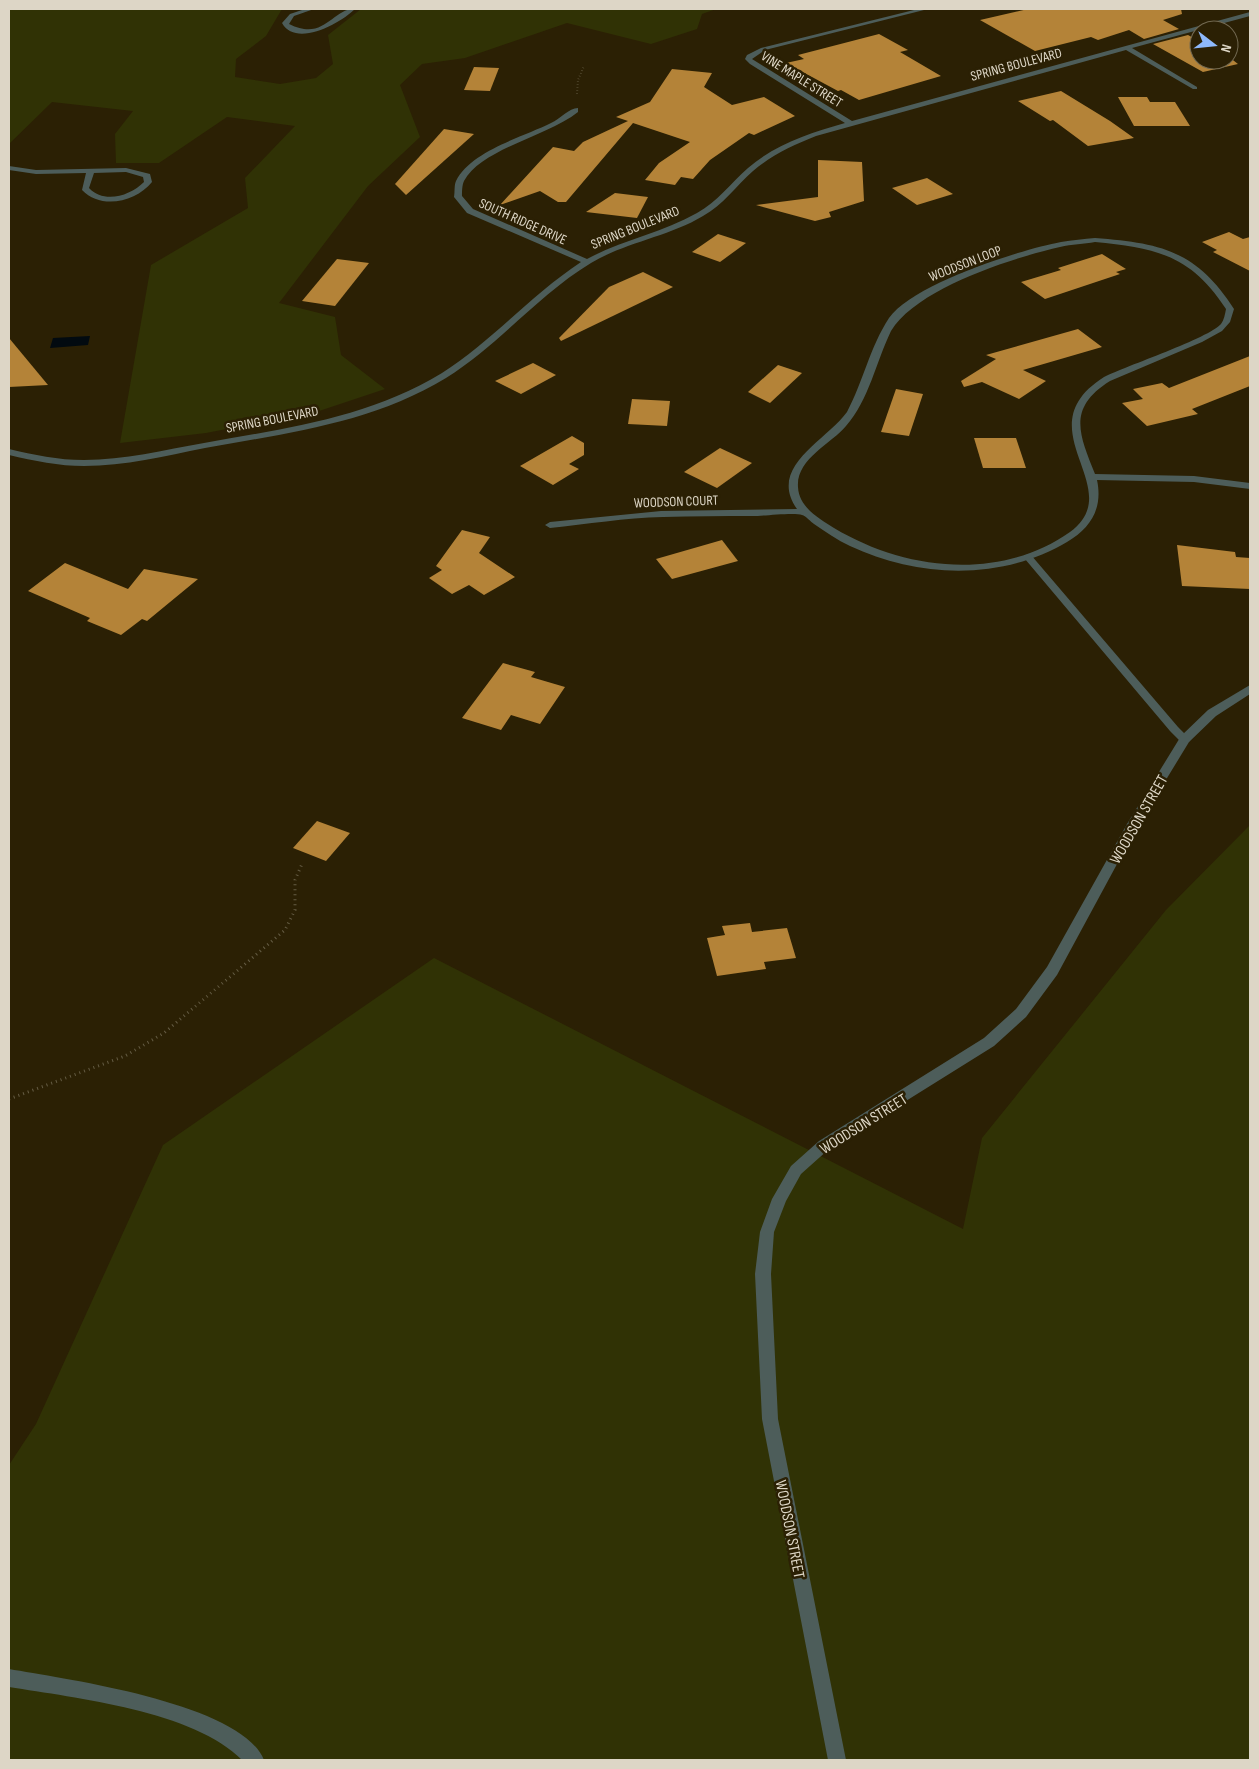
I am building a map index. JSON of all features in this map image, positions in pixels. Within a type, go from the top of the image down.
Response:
[{"type":"street","points":[[311,9],[288,17],[285,23],[286,26],[304,31],[322,29],[352,9]]},
{"type":"street","name":"VINE MAPLE STREET","points":[[850,123],[752,63],[748,59],[749,56],[762,49],[925,9]]},
{"type":"street","name":"SPRING BOULEVARD","points":[[9,452],[45,460],[95,462],[137,458],[345,419],[385,406],[421,388],[476,353],[540,295],[587,262],[621,244],[698,217],[722,200],[746,173],[766,157],[790,144],[813,134],[850,123],[1250,14]]},
{"type":"street","points":[[1127,48],[1195,88]]},
{"type":"street","name":"SOUTH RIDGE DRIVE","points":[[575,110],[556,124],[483,158],[466,171],[457,187],[460,201],[470,211],[587,262]]},
{"type":"street","points":[[9,168],[36,172],[91,171],[132,171],[147,176],[148,182],[142,189],[131,195],[104,198],[92,195],[85,188],[91,171]]},
{"type":"street","name":"WOODSON LOOP","points":[[1095,240],[1132,243],[1166,252],[1193,265],[1218,287],[1230,308],[1225,325],[1204,338],[1107,379],[1085,396],[1076,416],[1075,439],[1092,477],[1096,491],[1095,502],[1091,514],[1084,525],[1062,541],[1028,557],[969,568],[908,563],[858,548],[803,512],[792,486],[795,473],[802,461],[841,426],[852,412],[890,325],[895,317],[914,300],[947,282],[1059,245],[1095,240]]},
{"type":"street","points":[[1092,477],[1194,479],[1250,486]]},
{"type":"street","name":"WOODSON COURT","points":[[550,525],[661,514],[803,512]]},
{"type":"street","name":"WOODSON STREET","points":[[837,1760],[770,1419],[762,1274],[767,1232],[779,1198],[796,1170],[824,1145],[989,1042],[1021,1013],[1052,971],[1131,827],[1186,739],[1212,713],[1250,689]]},
{"type":"street","points":[[9,1678],[127,1699],[216,1730],[248,1750],[254,1760]]},
{"type":"lane","points":[[1028,557],[1174,729],[1186,739]]},
{"type":"path","points":[[575,110],[578,80],[584,66]]},
{"type":"path","points":[[9,1099],[125,1056],[164,1033],[285,930],[294,910],[295,880],[302,864]]},
{"type":"shaded area","points":[[9,9],[282,9],[266,36],[236,59],[235,77],[280,84],[316,78],[333,64],[328,35],[361,9],[716,9],[702,14],[697,29],[651,44],[567,23],[465,58],[422,64],[400,85],[420,137],[368,186],[279,303],[335,317],[341,355],[385,389],[319,411],[206,433],[120,443],[151,265],[248,208],[245,178],[295,126],[227,117],[159,163],[116,163],[115,134],[133,111],[52,102],[9,144]]},
{"type":"shaded area","points":[[90,336],[88,345],[50,348],[53,338]]},
{"type":"shaded area","points":[[1250,825],[1250,1760],[9,1760],[9,1465],[36,1424],[163,1145],[434,958],[963,1229],[982,1138],[1166,910]]},
{"type":"building","points":[[1028,9],[1181,9],[1182,14],[1163,20],[1179,29],[1144,39],[1129,30],[1098,40],[1091,37],[1035,51],[980,20]]},
{"type":"building","points":[[879,34],[908,50],[900,52],[941,76],[859,100],[786,63],[804,59],[798,55]]},
{"type":"building","points":[[1189,36],[1189,64],[1153,44]]},
{"type":"building","points":[[474,67],[499,68],[490,91],[464,90]]},
{"type":"building","points":[[672,69],[712,73],[704,87],[732,105],[764,97],[795,116],[754,135],[749,133],[710,160],[693,179],[681,177],[675,185],[645,180],[659,163],[690,142],[633,123],[566,202],[558,202],[540,191],[500,205],[553,147],[574,151],[583,142],[628,121],[616,117],[650,102]]},
{"type":"building","points":[[1061,91],[1134,138],[1088,146],[1053,120],[1050,121],[1018,101]]},
{"type":"building","points":[[1118,97],[1147,97],[1150,102],[1175,102],[1190,126],[1134,126]]},
{"type":"building","points":[[444,129],[474,134],[406,195],[395,184]]},
{"type":"building","points":[[818,160],[862,162],[864,201],[829,212],[831,217],[815,221],[756,205],[818,197]]},
{"type":"building","points":[[927,178],[953,194],[917,205],[892,188]]},
{"type":"building","points":[[615,193],[648,197],[637,218],[586,212]]},
{"type":"building","points":[[1229,232],[1243,239],[1250,237],[1250,271],[1213,252],[1217,250],[1202,242]]},
{"type":"building","points":[[718,234],[746,243],[720,262],[692,252]]},
{"type":"building","points":[[1102,254],[1126,269],[1116,272],[1120,274],[1045,299],[1021,282],[1061,270],[1058,268]]},
{"type":"building","points":[[337,259],[369,263],[335,306],[302,301]]},
{"type":"building","points":[[643,272],[673,287],[561,341],[559,338],[609,287]]},
{"type":"building","points":[[1078,329],[1102,347],[1023,370],[1046,381],[1019,399],[982,382],[964,387],[961,381],[996,359],[986,355]]},
{"type":"building","points":[[9,338],[48,385],[9,387]]},
{"type":"building","points":[[1250,356],[1250,386],[1192,409],[1198,414],[1147,426],[1122,403],[1143,399],[1133,389],[1162,383],[1169,388]]},
{"type":"building","points":[[533,363],[556,375],[521,394],[495,381]]},
{"type":"building","points":[[778,365],[802,373],[770,403],[748,392]]},
{"type":"building","points":[[896,389],[923,394],[909,436],[881,432]]},
{"type":"building","points":[[632,399],[670,401],[667,426],[628,424]]},
{"type":"building","points":[[572,436],[584,443],[584,455],[569,464],[579,469],[553,485],[520,466]]},
{"type":"building","points":[[974,438],[1016,438],[1026,468],[983,468]]},
{"type":"building","points":[[720,448],[752,463],[717,488],[684,472]]},
{"type":"building","points":[[462,530],[490,537],[479,553],[515,577],[484,595],[469,585],[452,594],[429,578],[442,570],[436,566]]},
{"type":"building","points":[[722,540],[738,561],[672,579],[656,559]]},
{"type":"building","points":[[1177,545],[1235,552],[1236,557],[1250,558],[1250,589],[1182,586]]},
{"type":"building","points":[[65,563],[128,589],[144,569],[198,579],[147,621],[142,619],[121,635],[87,621],[90,618],[28,591]]},
{"type":"building","points":[[503,663],[535,672],[531,677],[565,687],[540,724],[511,715],[501,730],[462,718]]},
{"type":"building","points":[[317,821],[350,833],[326,861],[293,848]]},
{"type":"building","points":[[750,923],[752,932],[787,928],[796,958],[764,962],[766,969],[717,976],[707,938],[725,935],[722,926]]}]
